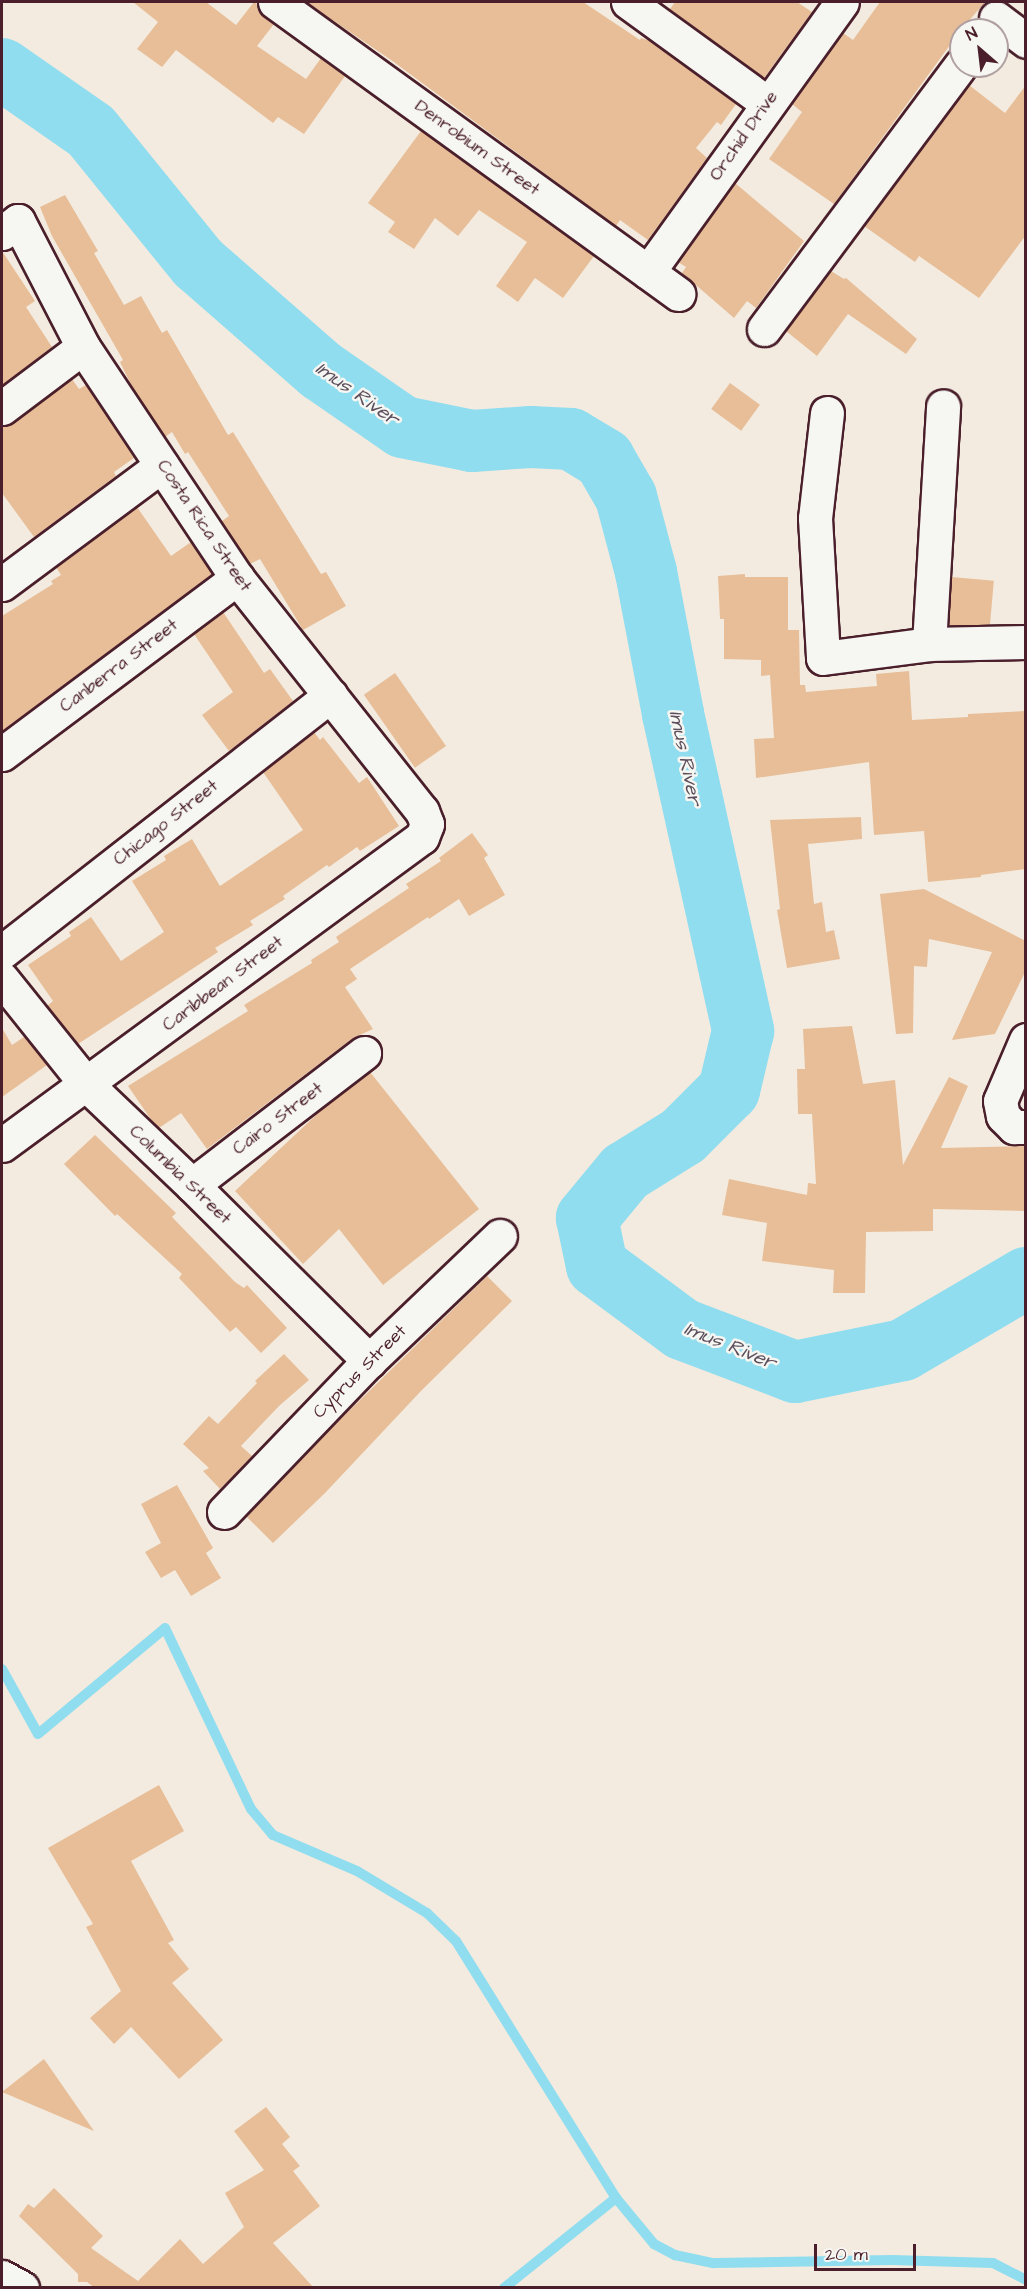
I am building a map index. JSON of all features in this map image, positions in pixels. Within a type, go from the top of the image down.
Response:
[{"type":"street","name":"Denrobium Street","points":[[275,2],[678,294]]},
{"type":"street","points":[[628,2],[767,103]]},
{"type":"street","name":"Orchid Drive","points":[[648,272],[767,103],[842,2]]},
{"type":"street","points":[[997,17],[1026,40]]},
{"type":"street","points":[[764,329],[951,78]]},
{"type":"street","name":"Costa Rica Street","points":[[10,227],[83,347],[237,578],[422,811]]},
{"type":"street","points":[[2,408],[83,347]]},
{"type":"street","points":[[929,644],[943,406]]},
{"type":"street","points":[[827,413],[815,518],[823,658],[929,644],[1026,642]]},
{"type":"street","points":[[2,584],[162,465]]},
{"type":"street","name":"Canberra Street","points":[[2,754],[237,578]]},
{"type":"street","name":"Chicago Street","points":[[2,952],[332,695]]},
{"type":"street","name":"Caribbean Street","points":[[2,1145],[87,1085],[422,837],[427,824],[422,811]]},
{"type":"street","name":"Columbia Street","points":[[2,979],[87,1085],[192,1185],[369,1361]]},
{"type":"street","points":[[1026,1040],[1000,1101],[1003,1116],[1014,1127],[1026,1127]]},
{"type":"street","name":"Cairo Street","points":[[192,1185],[364,1053]]},
{"type":"street","name":"Cyprus Street","points":[[224,1512],[369,1361],[500,1236]]},
{"type":"street","points":[[2,2277],[22,2288]]},
{"type":"building","points":[[133,2],[206,2],[236,25],[256,2],[258,10],[274,24],[257,46],[306,79],[321,58],[345,76],[304,134],[278,117],[273,123],[176,50],[162,67],[137,49],[158,22]]},
{"type":"building","points":[[306,2],[583,2],[640,40],[641,38],[650,41],[736,104],[721,125],[717,122],[696,148],[707,158],[648,240],[620,220],[616,226],[391,60]]},
{"type":"building","points":[[675,2],[797,2],[812,12],[764,78],[670,9]]},
{"type":"building","points":[[880,2],[985,2],[971,18],[949,18],[949,46],[834,204],[769,159],[802,112],[792,104],[843,33],[853,40]]},
{"type":"building","points":[[969,85],[1005,113],[1026,85],[1026,235],[979,298],[919,256],[915,262],[864,226]]},
{"type":"building","points":[[421,131],[594,256],[563,298],[535,278],[518,302],[496,286],[527,242],[479,210],[458,236],[435,218],[414,249],[388,232],[395,222],[368,203]]},
{"type":"building","points":[[735,183],[804,241],[756,308],[747,301],[734,318],[682,273],[686,267],[678,262]]},
{"type":"building","points":[[65,195],[98,251],[94,253],[124,305],[141,296],[162,333],[167,330],[228,435],[233,432],[321,574],[326,572],[346,606],[303,630],[260,559],[250,564],[222,521],[229,516],[188,452],[185,454],[172,432],[165,437],[133,389],[120,362],[123,360],[52,236],[40,207]]},
{"type":"building","points":[[2,251],[35,301],[26,307],[52,347],[2,385]]},
{"type":"building","points":[[831,271],[846,278],[917,339],[906,354],[848,314],[817,356],[786,331]]},
{"type":"building","points":[[72,379],[79,389],[86,385],[134,458],[114,472],[116,476],[34,537],[2,493],[2,426],[13,423]]},
{"type":"building","points":[[730,383],[760,405],[741,431],[711,409]]},
{"type":"building","points":[[137,507],[171,556],[191,542],[212,574],[2,731],[2,616],[53,584],[51,581],[61,575],[56,567]]},
{"type":"building","points":[[745,574],[745,577],[788,577],[788,630],[799,630],[800,685],[805,685],[806,692],[877,686],[876,674],[909,671],[912,720],[1026,711],[1026,869],[981,875],[981,877],[928,882],[924,831],[874,835],[869,762],[756,778],[754,739],[774,738],[770,675],[761,676],[761,660],[724,659],[724,619],[720,619],[718,576]]},
{"type":"building","points":[[952,577],[994,581],[990,628],[948,625]]},
{"type":"building","points":[[223,612],[264,673],[270,669],[293,701],[229,751],[202,715],[233,692],[194,634]]},
{"type":"building","points":[[395,673],[446,746],[415,768],[364,695]]},
{"type":"building","points":[[314,732],[320,740],[323,737],[359,783],[367,777],[399,826],[360,851],[357,847],[329,867],[327,865],[283,896],[285,899],[250,921],[253,925],[215,948],[218,952],[78,1044],[47,1006],[53,1001],[28,965],[71,936],[69,932],[91,917],[121,961],[164,932],[132,881],[166,860],[164,856],[192,839],[220,886],[303,830],[263,772]]},
{"type":"building","points":[[861,817],[862,839],[808,844],[814,904],[822,902],[826,932],[834,930],[840,959],[787,968],[777,910],[780,909],[770,820]]},
{"type":"building","points":[[472,833],[488,855],[484,858],[505,895],[469,916],[459,899],[350,969],[357,979],[345,987],[373,1029],[353,1038],[207,1149],[181,1113],[159,1128],[152,1121],[128,1086],[248,1011],[244,1005],[312,963],[311,960],[339,942],[336,937],[409,888],[406,884],[441,861],[439,858]]},
{"type":"building","points":[[924,889],[1026,941],[1026,970],[995,1034],[952,1040],[992,952],[929,939],[927,967],[914,966],[913,1033],[896,1034],[880,894]]},
{"type":"building","points":[[852,1026],[863,1084],[895,1080],[903,1165],[949,1077],[968,1086],[941,1148],[1026,1146],[1026,1211],[933,1209],[933,1231],[866,1232],[865,1293],[833,1293],[834,1270],[762,1261],[767,1223],[722,1215],[729,1179],[807,1195],[808,1183],[816,1184],[812,1114],[798,1114],[797,1069],[805,1069],[803,1029]]},
{"type":"building","points":[[2,1028],[12,1045],[24,1037],[47,1065],[2,1097]]},
{"type":"building","points":[[370,1072],[479,1209],[383,1285],[339,1229],[303,1264],[235,1191],[329,1103]]},
{"type":"building","points":[[95,1135],[176,1213],[172,1217],[235,1282],[244,1288],[247,1285],[287,1328],[261,1353],[236,1327],[230,1332],[179,1278],[182,1274],[117,1214],[115,1216],[64,1164]]},
{"type":"building","points":[[487,1276],[512,1301],[421,1391],[325,1493],[273,1543],[246,1516],[316,1443]]},
{"type":"building","points":[[284,1354],[309,1380],[279,1406],[241,1446],[252,1456],[220,1489],[203,1471],[209,1468],[183,1444],[209,1416],[218,1424],[257,1383],[255,1381]]},
{"type":"building","points":[[177,1485],[213,1548],[206,1553],[221,1578],[191,1596],[175,1570],[161,1578],[145,1552],[161,1543],[141,1504]]},
{"type":"building","points":[[159,1785],[184,1831],[131,1861],[174,1940],[168,1943],[189,1969],[172,1983],[223,2040],[179,2079],[131,2027],[114,2044],[90,2018],[121,1991],[86,1927],[93,1924],[48,1848]]},
{"type":"building","points":[[44,2059],[94,2131],[2,2092]]},
{"type":"building","points":[[266,2107],[290,2137],[282,2144],[300,2166],[293,2171],[320,2206],[273,2243],[314,2288],[95,2288],[87,2282],[78,2282],[78,2274],[19,2216],[28,2204],[34,2208],[54,2188],[103,2236],[91,2248],[138,2281],[180,2239],[203,2264],[244,2227],[225,2193],[264,2170],[234,2131]]},
{"type":"waterway","name":"Imus River","points":[[2,69],[91,131],[198,263],[322,371],[403,427],[472,441],[531,437],[571,439],[604,459],[626,497],[646,572],[673,714],[743,1031],[729,1090],[683,1136],[625,1172],[587,1218],[597,1266],[682,1329],[795,1372],[903,1350],[1026,1278]]},
{"type":"waterway","points":[[2,1669],[38,1734],[165,1628],[251,1809],[273,1835],[357,1871],[427,1913],[456,1941],[616,2198],[654,2244],[675,2255],[714,2263],[892,2260],[993,2263],[1026,2280]]},
{"type":"waterway","points":[[504,2288],[616,2198]]}]
